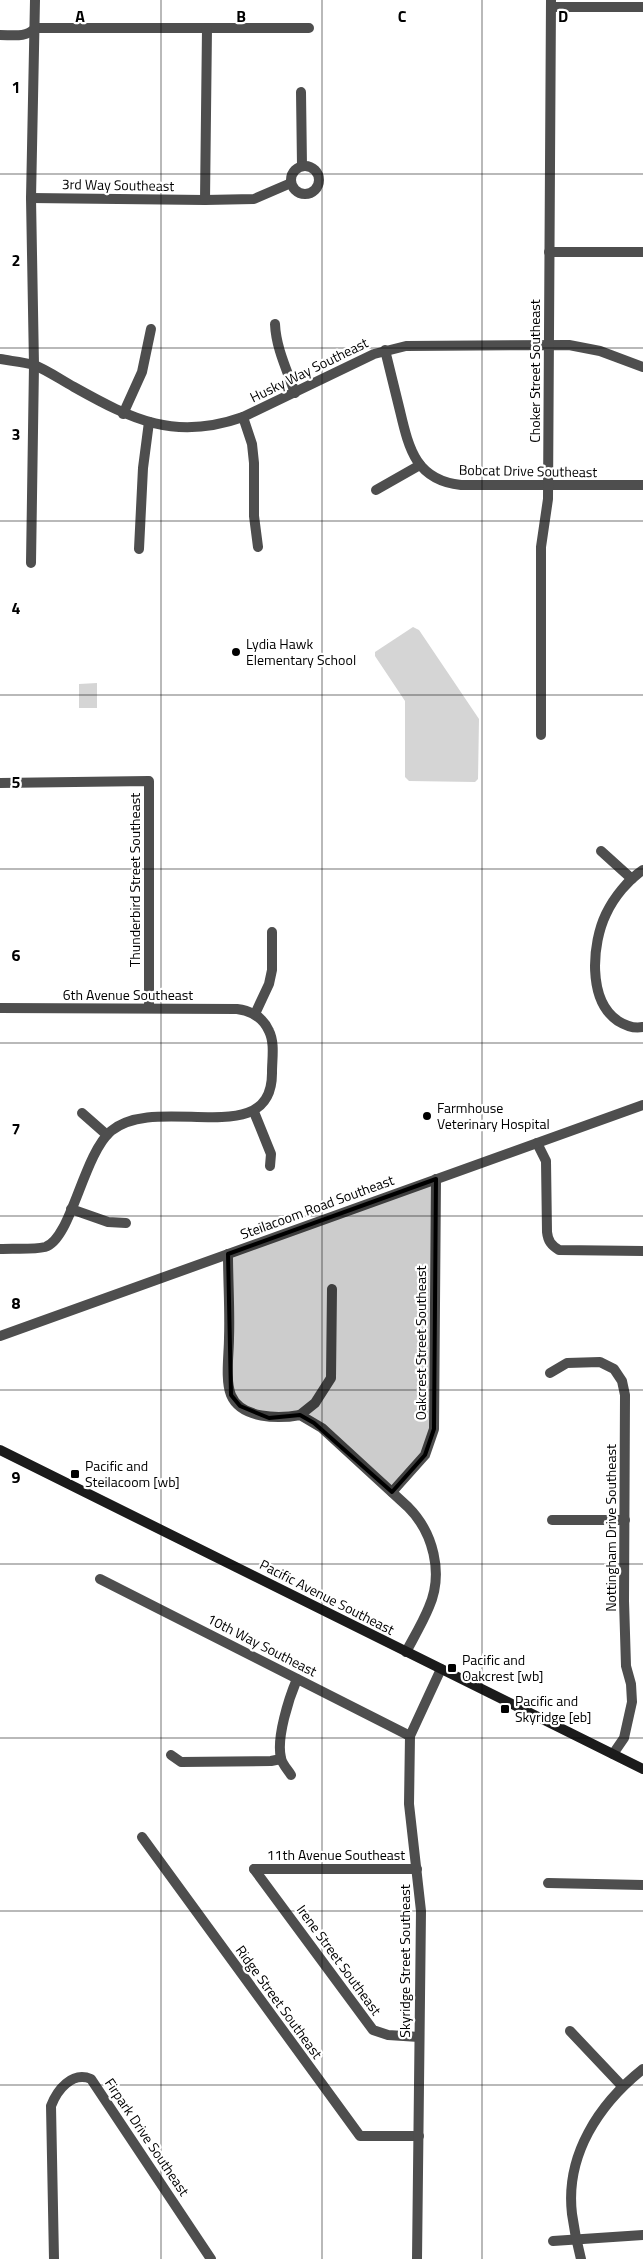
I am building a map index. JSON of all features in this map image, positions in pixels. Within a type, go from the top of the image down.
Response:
[{"type":"main road","name":"Pacific Avenue Southeast","points":[[0,1450],[643,1769]]},
{"type":"street","points":[[30,562],[34,365],[31,198],[35,0]]},
{"type":"street","points":[[551,3],[643,7]]},
{"type":"street","name":"Choker Street Southeast","points":[[541,735],[541,547],[548,485],[551,3]]},
{"type":"street","points":[[34,28],[309,28]]},
{"type":"street","points":[[0,35],[23,35],[30,33],[34,28]]},
{"type":"street","points":[[205,200],[207,28]]},
{"type":"street","points":[[301,92],[302,166]]},
{"type":"street","points":[[302,166],[308,166],[315,171],[319,179],[316,188],[310,193],[301,194],[293,188],[291,183],[294,170],[302,166]]},
{"type":"street","name":"3rd Way Southeast","points":[[31,198],[254,199],[291,183]]},
{"type":"street","points":[[549,252],[643,252]]},
{"type":"street","points":[[275,324],[278,343],[295,393]]},
{"type":"street","points":[[123,414],[142,372],[151,328]]},
{"type":"street","name":"Husky Way Southeast","points":[[0,359],[34,365],[123,414],[149,422],[176,427],[220,424],[243,417],[385,350],[412,346],[579,346],[643,366]]},
{"type":"street","name":"Bobcat Drive Southeast","points":[[385,350],[408,441],[420,465],[438,479],[453,484],[643,485]]},
{"type":"street","points":[[243,417],[252,444],[254,516],[258,547]]},
{"type":"street","points":[[139,549],[143,468],[149,422]]},
{"type":"street","points":[[376,490],[420,465]]},
{"type":"street","name":"Thunderbird Street Southeast","points":[[0,782],[149,782],[150,1008]]},
{"type":"street","points":[[600,851],[632,879]]},
{"type":"street","points":[[643,870],[617,896],[606,913],[597,948],[596,973],[598,990],[604,1006],[614,1019],[624,1025],[636,1028],[643,1027]]},
{"type":"street","points":[[0,1248],[38,1248],[54,1243],[63,1230],[93,1153],[107,1136],[128,1121],[146,1117],[237,1116],[254,1112],[267,1100],[272,1083],[271,1035],[262,1020],[255,1014],[269,984],[272,970],[272,932]]},
{"type":"street","name":"6th Avenue Southeast","points":[[0,1008],[237,1008],[255,1014]]},
{"type":"street","name":"Steilacoom Road Southeast","points":[[0,1336],[643,1105]]},
{"type":"street","points":[[254,1112],[271,1154],[270,1166]]},
{"type":"street","points":[[82,1113],[107,1136]]},
{"type":"street","points":[[537,1142],[546,1161],[547,1232],[548,1240],[552,1246],[559,1250],[643,1251]]},
{"type":"street","name":"Oakcrest Street Southeast","points":[[392,1492],[425,1456],[434,1430],[436,1179]]},
{"type":"street","points":[[71,1209],[108,1222],[126,1223]]},
{"type":"street","points":[[228,1254],[228,1368],[232,1395],[240,1406],[269,1418],[278,1419],[300,1415],[315,1403],[331,1378],[332,1289]]},
{"type":"street","name":"Nottingham Drive Southeast","points":[[550,1373],[567,1363],[600,1362],[614,1369],[622,1381],[625,1395],[626,1666],[631,1684],[632,1702],[624,1738],[613,1754]]},
{"type":"street","points":[[300,1415],[322,1428],[408,1507],[425,1526],[434,1555],[435,1577],[432,1600],[406,1652]]},
{"type":"street","points":[[552,1520],[625,1520]]},
{"type":"street","name":"10th Way Southeast","points":[[100,1579],[410,1736]]},
{"type":"street","name":"Skyridge Street Southeast","points":[[417,2259],[421,1911],[409,1804],[410,1736],[441,1669]]},
{"type":"street","points":[[291,1775],[281,1759],[286,1707],[297,1679]]},
{"type":"street","points":[[171,1755],[181,1762],[272,1761],[281,1759]]},
{"type":"street","name":"Ridge Street Southeast","points":[[142,1837],[360,2136],[419,2136]]},
{"type":"street","name":"11th Avenue Southeast","points":[[254,1869],[417,1869]]},
{"type":"street","name":"Irene Street Southeast","points":[[254,1869],[373,2030],[388,2035],[419,2038]]},
{"type":"street","points":[[548,1883],[643,1885]]},
{"type":"street","points":[[570,2031],[622,2086]]},
{"type":"street","points":[[580,2259],[571,2201],[578,2157],[597,2118],[609,2100],[622,2086],[643,2070]]},
{"type":"street","name":"Firpark Drive Southeast","points":[[54,2259],[51,2106],[60,2088],[71,2080],[86,2077],[91,2079],[211,2259]]},
{"type":"street","points":[[553,2241],[643,2235]]},
{"type":"highlighted area","points":[[436,1179],[434,1429],[425,1455],[392,1492],[314,1423],[300,1415],[269,1418],[240,1406],[231,1395],[228,1254]]},
{"type":"shaded area","points":[[413,627],[419,630],[479,719],[478,779],[475,782],[409,781],[405,777],[405,701],[375,656],[375,652]]},
{"type":"shaded area","points":[[97,683],[97,708],[79,708],[79,684]]},
{"type":"place","name":"Lydia Hawk Elementary School","points":[[236,652]]},
{"type":"place","name":"Farmhouse Veterinary Hospital","points":[[427,1116]]},
{"type":"place","name":"Pacific and Steilacoom [wb]","points":[[75,1474]]},
{"type":"place","name":"Pacific and Oakcrest [wb]","points":[[452,1668]]},
{"type":"place","name":"Pacific and Skyridge [eb]","points":[[505,1709]]}]
